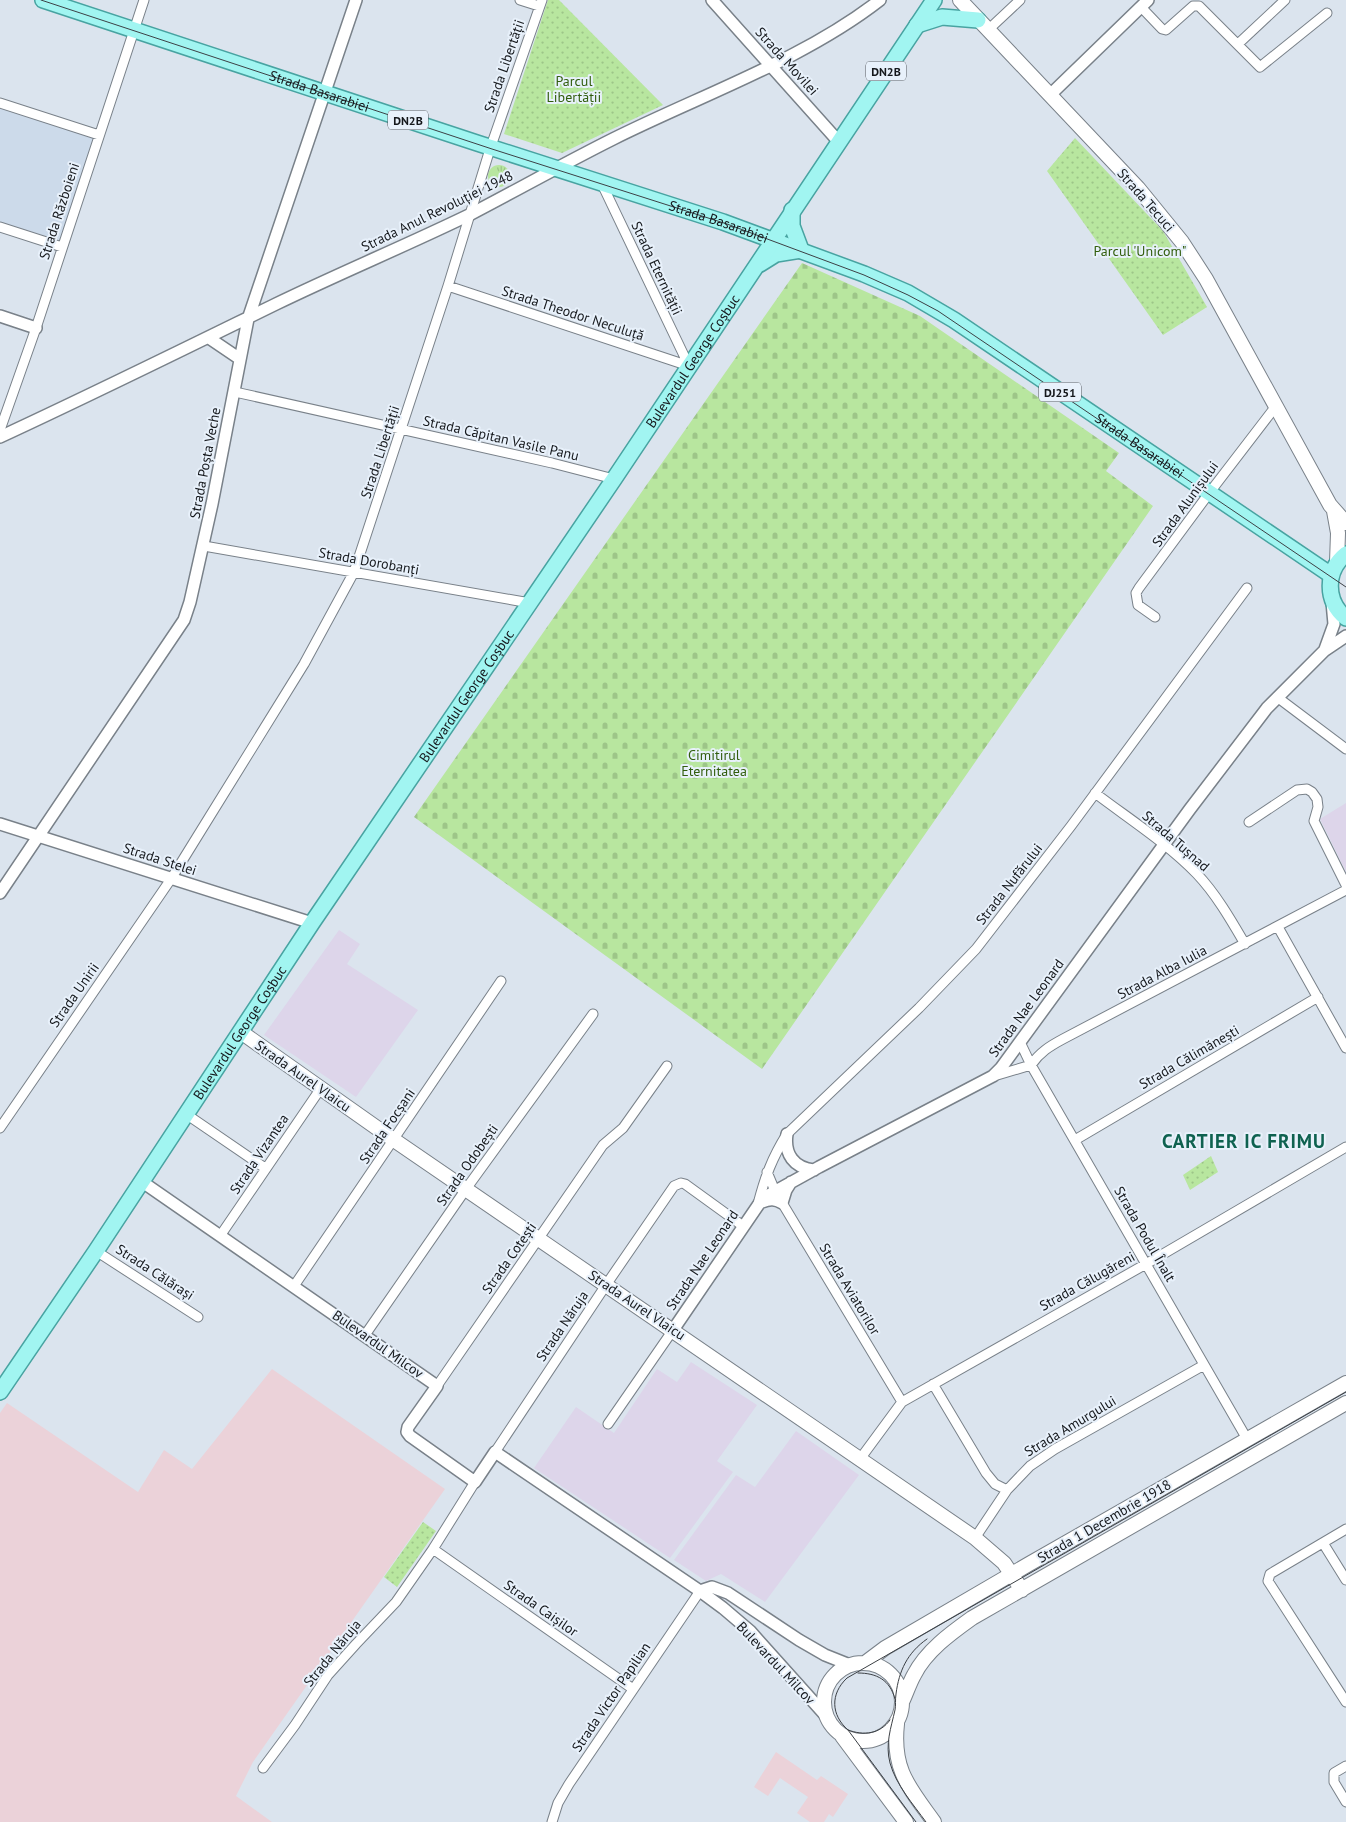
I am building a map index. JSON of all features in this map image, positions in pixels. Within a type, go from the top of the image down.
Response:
[{"type":"main road","name":"Strada Basarabiei","points":[[43,0],[490,148],[748,230],[864,274],[908,293],[938,310],[1210,492],[1338,564]]},
{"type":"main road","name":"Bulevardul George Coșbuc","points":[[0,1392],[241,1032],[312,922],[614,479],[934,0]]},
{"type":"main road","name":"Strada Tecuci","points":[[960,0],[1138,188],[1182,242],[1206,279],[1334,510],[1346,523]]},
{"type":"main road","points":[[918,24],[942,17],[983,25]]},
{"type":"main road","points":[[754,268],[776,254],[801,250],[792,226],[792,210]]},
{"type":"main road","points":[[748,230],[755,245],[754,268]]},
{"type":"main road","points":[[1334,510],[1346,519]]},
{"type":"main road","name":"Strada Tecuci","points":[[1334,510],[1338,533],[1338,564]]},
{"type":"main road","points":[[1338,564],[1329,585],[1331,598],[1336,608],[1346,618]]},
{"type":"main road","name":"Strada Aurel Vlaicu","points":[[241,1032],[394,1140],[975,1538],[1004,1563],[1022,1590]]},
{"type":"main road","name":"Strada 1 Decembrie 1918","points":[[865,1663],[885,1648],[1012,1574],[1346,1383]]},
{"type":"main road","name":"Strada 1 Decembrie 1918","points":[[903,1700],[914,1673],[931,1652],[949,1635],[972,1618],[1346,1403]]},
{"type":"main road","points":[[906,1822],[827,1717],[824,1699],[829,1682],[835,1675],[850,1665],[865,1663],[883,1668],[898,1683],[903,1700],[895,1742],[897,1761],[910,1789],[934,1822]]},
{"type":"main road","points":[[841,1735],[856,1741],[873,1741],[888,1734],[897,1724]]},
{"type":"street","name":"Strada Războieni","points":[[0,430],[36,328],[144,0]]},
{"type":"street","points":[[520,0],[540,3]]},
{"type":"street","name":"Strada Movilei","points":[[712,0],[839,142]]},
{"type":"street","name":"Strada Anul Revoluției 1948","points":[[0,437],[469,214],[624,134],[770,65],[829,35],[856,19],[880,0]]},
{"type":"street","points":[[983,25],[1020,0]]},
{"type":"street","points":[[1238,44],[1285,0]]},
{"type":"street","name":"Strada Poșta Veche","points":[[0,892],[184,620],[204,546],[248,319],[325,92],[353,1]]},
{"type":"street","name":"Strada Libertății","points":[[171,879],[304,664],[354,572],[448,286],[490,148],[540,3]]},
{"type":"street","points":[[1050,95],[1144,4],[1162,29],[1166,30],[1194,6],[1199,6],[1260,67],[1326,12]]},
{"type":"street","points":[[0,103],[99,135]]},
{"type":"street","name":"Strada Eternității","points":[[601,182],[689,366]]},
{"type":"street","points":[[0,227],[62,247]]},
{"type":"street","name":"Strada Theodor Neculuță","points":[[448,286],[689,366]]},
{"type":"street","points":[[0,316],[36,328]]},
{"type":"street","points":[[209,338],[240,359]]},
{"type":"street","name":"Strada Căpitan Vasile Panu","points":[[235,392],[614,479]]},
{"type":"street","name":"Strada Alunișului","points":[[1155,617],[1138,605],[1136,594],[1210,492],[1276,406]]},
{"type":"street","name":"Strada Dorobanți","points":[[204,546],[530,603]]},
{"type":"street","name":"Strada Nufărului","points":[[758,1204],[766,1172],[787,1134],[919,1008],[976,949],[1095,793],[1247,588]]},
{"type":"street","name":"Strada Nae Leonard","points":[[1324,651],[1334,624],[1331,598]]},
{"type":"street","name":"Strada Nae Leonard","points":[[673,1330],[758,1204],[791,1182],[993,1076],[1236,748],[1276,698],[1324,651],[1346,636]]},
{"type":"street","points":[[1276,698],[1346,749]]},
{"type":"street","points":[[1249,822],[1297,790],[1307,789],[1312,792],[1317,799],[1318,807],[1314,821],[1346,885]]},
{"type":"street","name":"Strada Tușnad","points":[[1095,793],[1164,845],[1198,876],[1229,917],[1245,944]]},
{"type":"street","name":"Strada Stelei","points":[[0,824],[312,922]]},
{"type":"street","name":"Strada Unirii","points":[[0,1128],[171,879]]},
{"type":"street","name":"Strada Alba Iulia","points":[[1031,1065],[1044,1049],[1346,890]]},
{"type":"street","points":[[1278,927],[1346,1048]]},
{"type":"street","name":"Strada Focșani","points":[[294,1286],[501,981]]},
{"type":"street","name":"Strada Călimănești","points":[[1075,1140],[1318,998]]},
{"type":"street","name":"Strada Odobești","points":[[365,1335],[466,1189],[593,1014]]},
{"type":"street","name":"Strada Podul Înalt","points":[[1020,1042],[1031,1065],[1247,1439]]},
{"type":"street","points":[[993,1076],[1031,1065]]},
{"type":"street","name":"Strada Cotești","points":[[437,1386],[603,1145],[623,1128],[667,1066]]},
{"type":"street","name":"Strada Vizantea","points":[[220,1236],[320,1088]]},
{"type":"street","points":[[186,1114],[265,1168]]},
{"type":"street","points":[[787,1134],[787,1149],[792,1160],[802,1167],[814,1170]]},
{"type":"street","name":"Strada Călugăreni","points":[[860,1459],[902,1402],[1146,1264],[1346,1147]]},
{"type":"street","points":[[766,1172],[775,1191]]},
{"type":"street","name":"Bulevardul Milcov","points":[[141,1181],[437,1386],[408,1427],[407,1432],[476,1482]]},
{"type":"street","points":[[758,1204],[769,1200],[777,1200],[782,1203],[791,1182]]},
{"type":"street","name":"Strada Năruja","points":[[495,1452],[606,1284],[674,1186],[685,1184],[743,1226]]},
{"type":"street","name":"Strada Aviatorilor","points":[[775,1191],[902,1402]]},
{"type":"street","name":"Strada Călărași","points":[[96,1250],[198,1317]]},
{"type":"street","points":[[608,1424],[673,1330]]},
{"type":"street","name":"Strada Amurgului","points":[[975,1538],[1006,1490],[1030,1466],[1055,1449],[1204,1365]]},
{"type":"street","points":[[933,1384],[986,1473],[995,1484],[1006,1490]]},
{"type":"street","points":[[476,1482],[495,1452]]},
{"type":"street","name":"Bulevardul Milcov","points":[[495,1452],[700,1591],[750,1631],[827,1717]]},
{"type":"street","name":"Strada Năruja","points":[[263,1768],[328,1675],[396,1602],[476,1482]]},
{"type":"street","points":[[1346,1529],[1270,1574],[1268,1581],[1346,1702]]},
{"type":"street","points":[[1323,1543],[1346,1580]]},
{"type":"street","name":"Strada Caișilor","points":[[433,1549],[633,1689]]},
{"type":"street","name":"Bulevardul Milcov","points":[[700,1591],[712,1587],[728,1593],[799,1640],[825,1655],[850,1665]]},
{"type":"street","name":"Strada Victor Papilian","points":[[552,1822],[558,1803],[569,1784],[700,1591]]},
{"type":"street","points":[[1346,1766],[1334,1774],[1334,1782],[1346,1802]]},
{"type":"shaded area","points":[[0,106],[94,136],[61,241],[0,222]]},
{"type":"shaded area","points":[[1346,803],[1346,872],[1320,819]]},
{"type":"shaded area","points":[[339,930],[360,944],[347,964],[418,1010],[356,1097],[264,1035]]},
{"type":"shaded area","points":[[691,1362],[757,1405],[717,1461],[733,1472],[670,1558],[534,1468],[576,1407],[614,1433],[657,1369],[677,1382]]},
{"type":"shaded area","points":[[272,1369],[445,1489],[253,1762],[236,1796],[272,1822],[0,1822],[0,1413],[7,1403],[138,1492],[164,1450],[192,1469]]},
{"type":"shaded area","points":[[796,1431],[859,1475],[765,1602],[721,1574],[706,1581],[674,1560],[736,1475],[755,1487]]},
{"type":"shaded area","points":[[776,1752],[817,1780],[821,1776],[848,1794],[833,1817],[829,1814],[824,1822],[810,1822],[797,1813],[808,1797],[780,1778],[768,1796],[754,1787]]},
{"type":"green space","name":"Parcul Libertății","points":[[548,0],[559,0],[663,105],[562,153],[504,134]]},
{"type":"green space","name":"Parcul 'Unicom\"","points":[[1075,138],[1163,231],[1207,307],[1163,335],[1047,171]]},
{"type":"green space","points":[[499,165],[507,168],[510,176],[507,184],[499,187],[491,184],[488,176],[491,168]]},
{"type":"green space","name":"Cimitirul Eternitatea","points":[[802,263],[920,316],[1119,453],[1106,471],[1153,506],[762,1069],[414,817]]},
{"type":"green space","points":[[1211,1156],[1218,1172],[1190,1190],[1183,1175]]},
{"type":"green space","points":[[423,1522],[436,1531],[397,1587],[384,1577]]},
{"type":"tram line","points":[[41,0],[492,149],[727,224],[864,275],[938,311],[1346,587]]},
{"type":"tram line","points":[[916,1822],[838,1718],[835,1698],[841,1684],[847,1678],[1346,1392]]},
{"type":"tram line","points":[[926,1822],[896,1779],[890,1763],[888,1749],[897,1686],[902,1670],[909,1656],[927,1639]]},
{"type":"tram line","points":[[858,1673],[871,1674],[882,1679],[890,1687],[895,1699]]},
{"type":"tram line","points":[[848,1730],[860,1733],[877,1731],[890,1720]]},
{"type":"district","name":"CARTIER IC FRIMU","points":[[1244,1141]]}]
